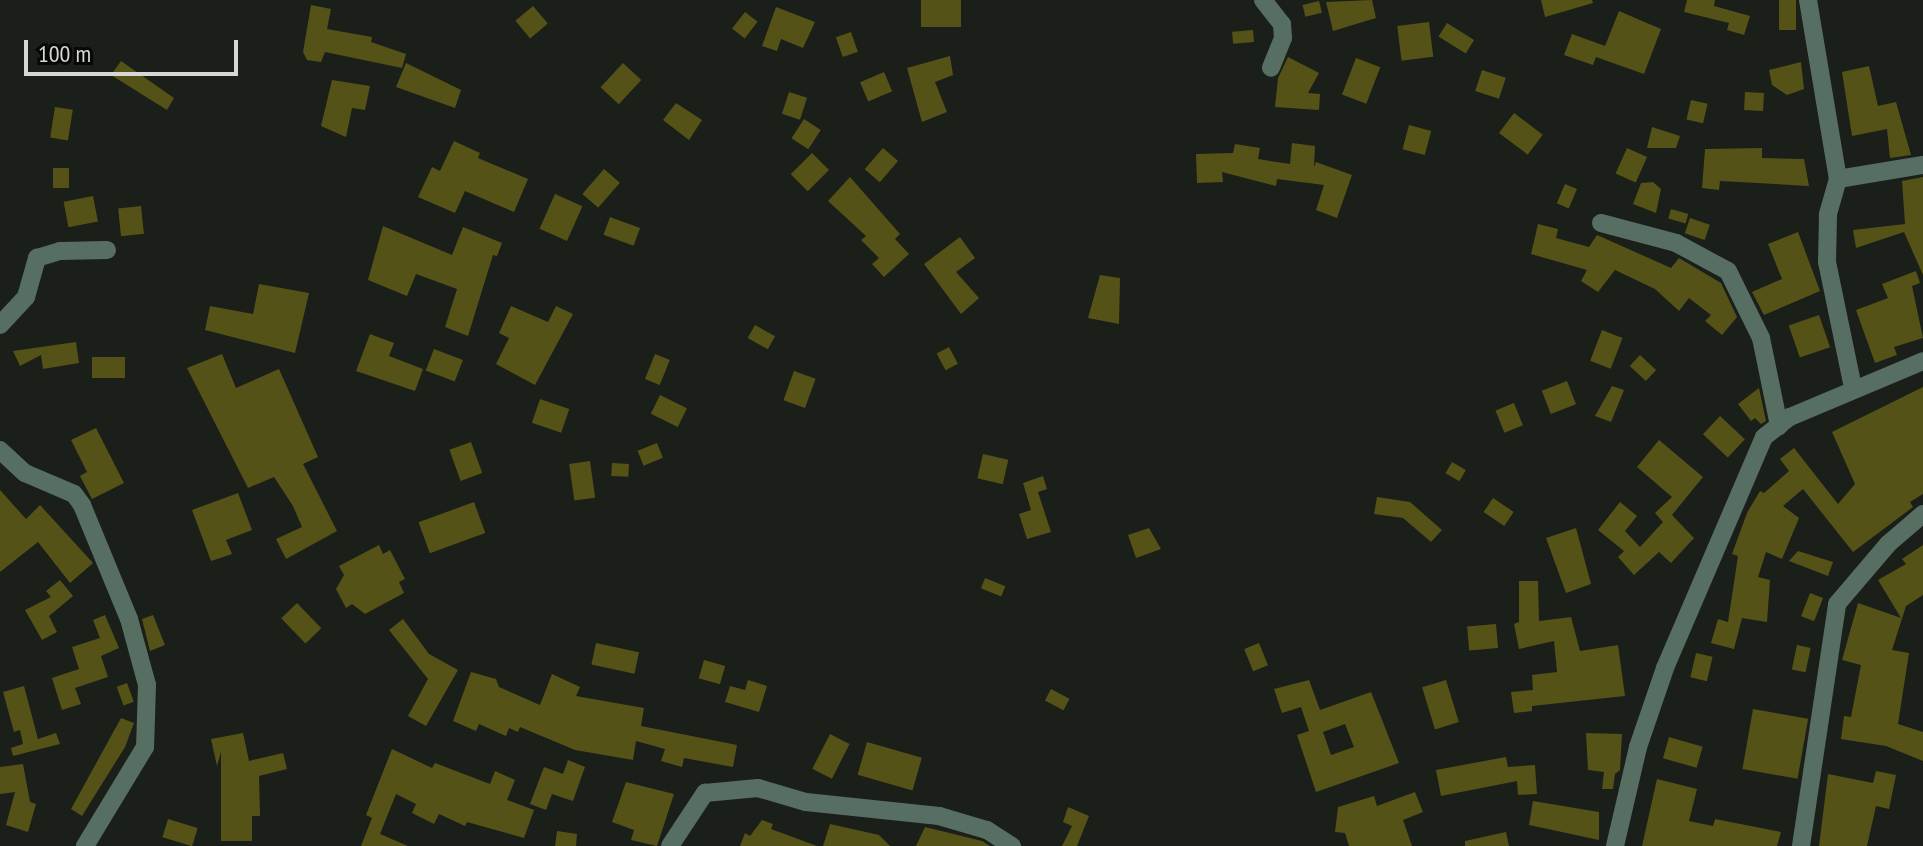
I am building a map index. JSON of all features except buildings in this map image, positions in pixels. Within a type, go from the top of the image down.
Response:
[{"type":"street","points":[[1263,0],[1282,24],[1283,38],[1271,68]]},
{"type":"street","points":[[1808,0],[1838,179],[1828,215],[1827,262],[1853,387]]},
{"type":"street","points":[[1838,179],[1923,165]]},
{"type":"street","points":[[1601,223],[1676,243],[1728,271],[1761,338],[1779,426]]},
{"type":"street","points":[[0,325],[26,297],[37,258],[60,251],[107,250]]},
{"type":"street","points":[[1615,846],[1638,747],[1695,591],[1764,437],[1853,387],[1923,361]]},
{"type":"street","points":[[0,450],[25,473],[74,494],[82,505],[129,619],[147,685],[145,747],[85,846]]},
{"type":"street","points":[[1801,846],[1837,604],[1888,544],[1921,517]]},
{"type":"street","points":[[670,846],[705,793],[758,788],[820,804],[939,816],[987,830],[1012,846]]}]
